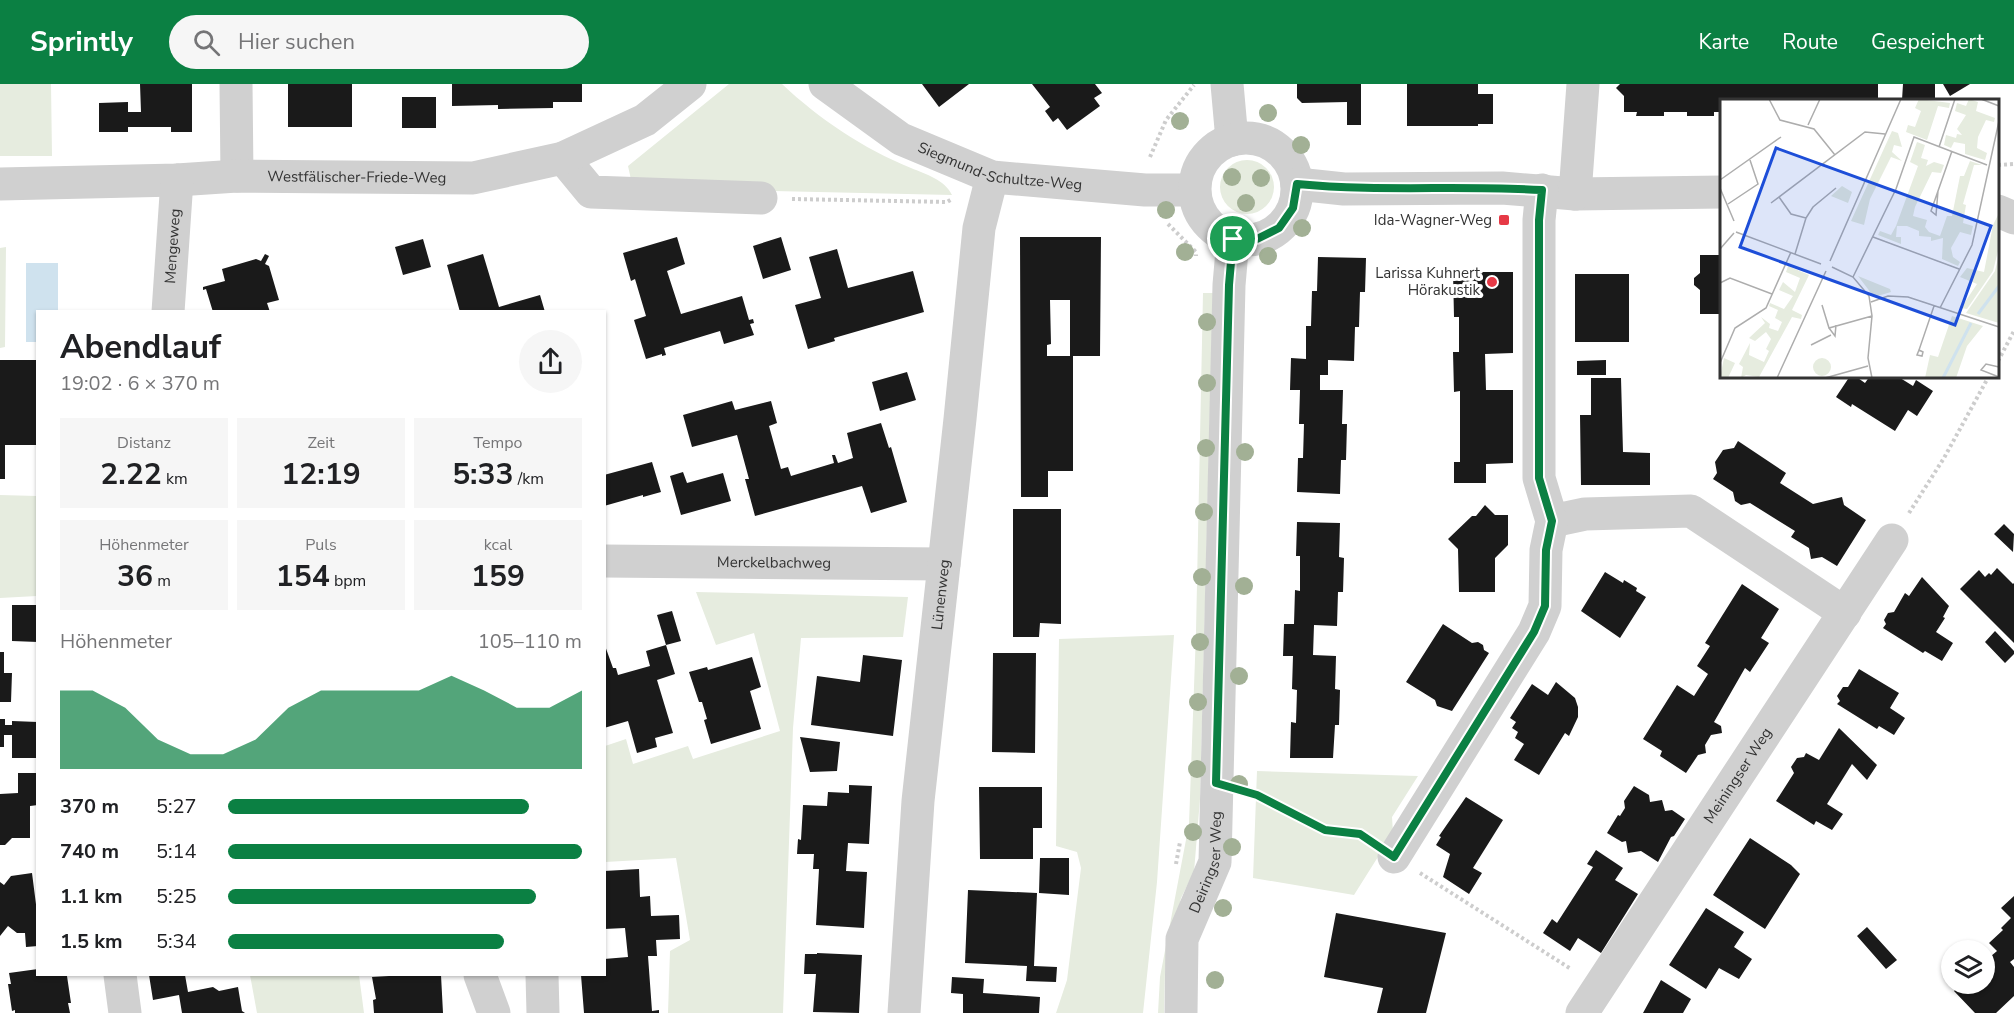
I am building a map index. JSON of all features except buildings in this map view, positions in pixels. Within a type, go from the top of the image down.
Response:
[{"type":"street","points":[[236,84],[237,176]]},
{"type":"street","name":"Westfälischer-Friede-Weg","points":[[0,184],[177,180],[237,176],[473,178],[563,158],[645,120],[690,84]]},
{"type":"street","name":"Siegmund-Schultze-Weg","points":[[825,84],[901,139],[992,177],[1145,190],[1194,190]]},
{"type":"street","points":[[1227,84],[1232,140]]},
{"type":"street","points":[[1575,194],[1583,84]]},
{"type":"street","points":[[1254,138],[1275,147],[1290,163],[1297,184],[1293,208],[1279,228],[1257,239],[1233,239],[1214,229],[1200,212],[1194,190],[1199,168],[1212,150],[1232,140],[1254,138]]},
{"type":"street","points":[[563,158],[591,192],[761,198]]},
{"type":"street","name":"Lünenweg","points":[[903,1013],[918,801],[979,228],[992,177]]},
{"type":"street","name":"Mengeweg","points":[[168,310],[177,180]]},
{"type":"street","points":[[1297,184],[1344,189],[1502,188],[1575,194],[1720,192]]},
{"type":"street","points":[[1394,857],[1534,632],[1545,606],[1546,550],[1552,521],[1539,478],[1539,220],[1542,190]]},
{"type":"street","points":[[1999,194],[2014,192]]},
{"type":"street","points":[[1999,211],[2014,218]]},
{"type":"street","name":"Deiringser Weg","points":[[1181,1013],[1182,939],[1215,862],[1229,285],[1233,239]]},
{"type":"street","points":[[1552,521],[1585,514],[1691,511],[1845,613]]},
{"type":"street","name":"Meiningser Weg","points":[[1591,1000],[1892,540]]},
{"type":"street","name":"Merckelbachweg","points":[[606,561],[944,564]]},
{"type":"street","points":[[120,976],[125,1013]]},
{"type":"street","points":[[480,976],[494,1013]]},
{"type":"street","points":[[542,976],[543,1013]]},
{"type":"path","points":[[1194,84],[1166,120],[1145,169],[1145,190],[1146,216],[1168,224],[1196,252],[1197,262]]},
{"type":"path","points":[[1999,165],[2014,164]]},
{"type":"path","points":[[761,198],[947,201],[992,177]]},
{"type":"path","points":[[1999,358],[2014,331]]},
{"type":"path","points":[[1892,540],[1944,458],[1988,378]]},
{"type":"path","points":[[1216,783],[1257,795],[1325,830],[1360,834],[1591,1000]]},
{"type":"path","points":[[1175,872],[1181,837]]},
{"type":"shaded area","points":[[0,84],[51,84],[52,156],[0,156]]},
{"type":"shaded area","points":[[729,84],[782,84],[843,132],[876,152],[935,178],[945,185],[952,195],[646,188],[632,184],[628,166]]},
{"type":"shaded area","points":[[1247,160],[1257,162],[1266,168],[1272,177],[1274,187],[1272,197],[1266,206],[1257,212],[1247,214],[1237,212],[1228,206],[1222,197],[1220,187],[1222,177],[1228,168],[1237,162]]},
{"type":"shaded area","points":[[6,247],[5,347],[0,348],[0,248]]},
{"type":"shaded area","points":[[1203,293],[1213,293],[1200,799],[1194,872],[1181,898],[1165,971],[1164,1013],[1158,1013],[1160,977],[1189,824],[1196,632]]},
{"type":"shaded area","points":[[0,495],[36,496],[36,596],[0,598]]},
{"type":"shaded area","points":[[696,592],[908,597],[903,637],[801,638],[793,728],[783,1013],[668,1013],[670,951],[690,940],[676,858],[606,862],[606,746],[626,739],[633,764],[688,746],[693,759],[780,731],[754,633],[716,645]]},
{"type":"shaded area","points":[[1174,635],[1157,882],[1143,1013],[1056,1013],[1067,980],[1081,868],[1077,852],[1056,846],[1059,639]]},
{"type":"shaded area","points":[[1257,771],[1418,776],[1392,817],[1393,833],[1354,895],[1253,878]]},
{"type":"shaded area","points":[[250,976],[359,976],[364,1013],[257,1013]]},
{"type":"water","points":[[26,263],[58,263],[58,310],[36,310],[36,342],[26,342]]},
{"type":"place","name":"Ida-Wagner-Weg","points":[[1504,220]]},
{"type":"place","name":"Larissa Kuhnert Hörakustik","points":[[1492,282]]},
{"type":"route","points":[[1297,184],[1344,189],[1542,190],[1539,220],[1539,478],[1552,521],[1546,550],[1545,606],[1534,632],[1394,857],[1360,834],[1325,830],[1257,795],[1216,783],[1229,285],[1233,239],[1257,239],[1279,228],[1293,208],[1297,184]]}]
